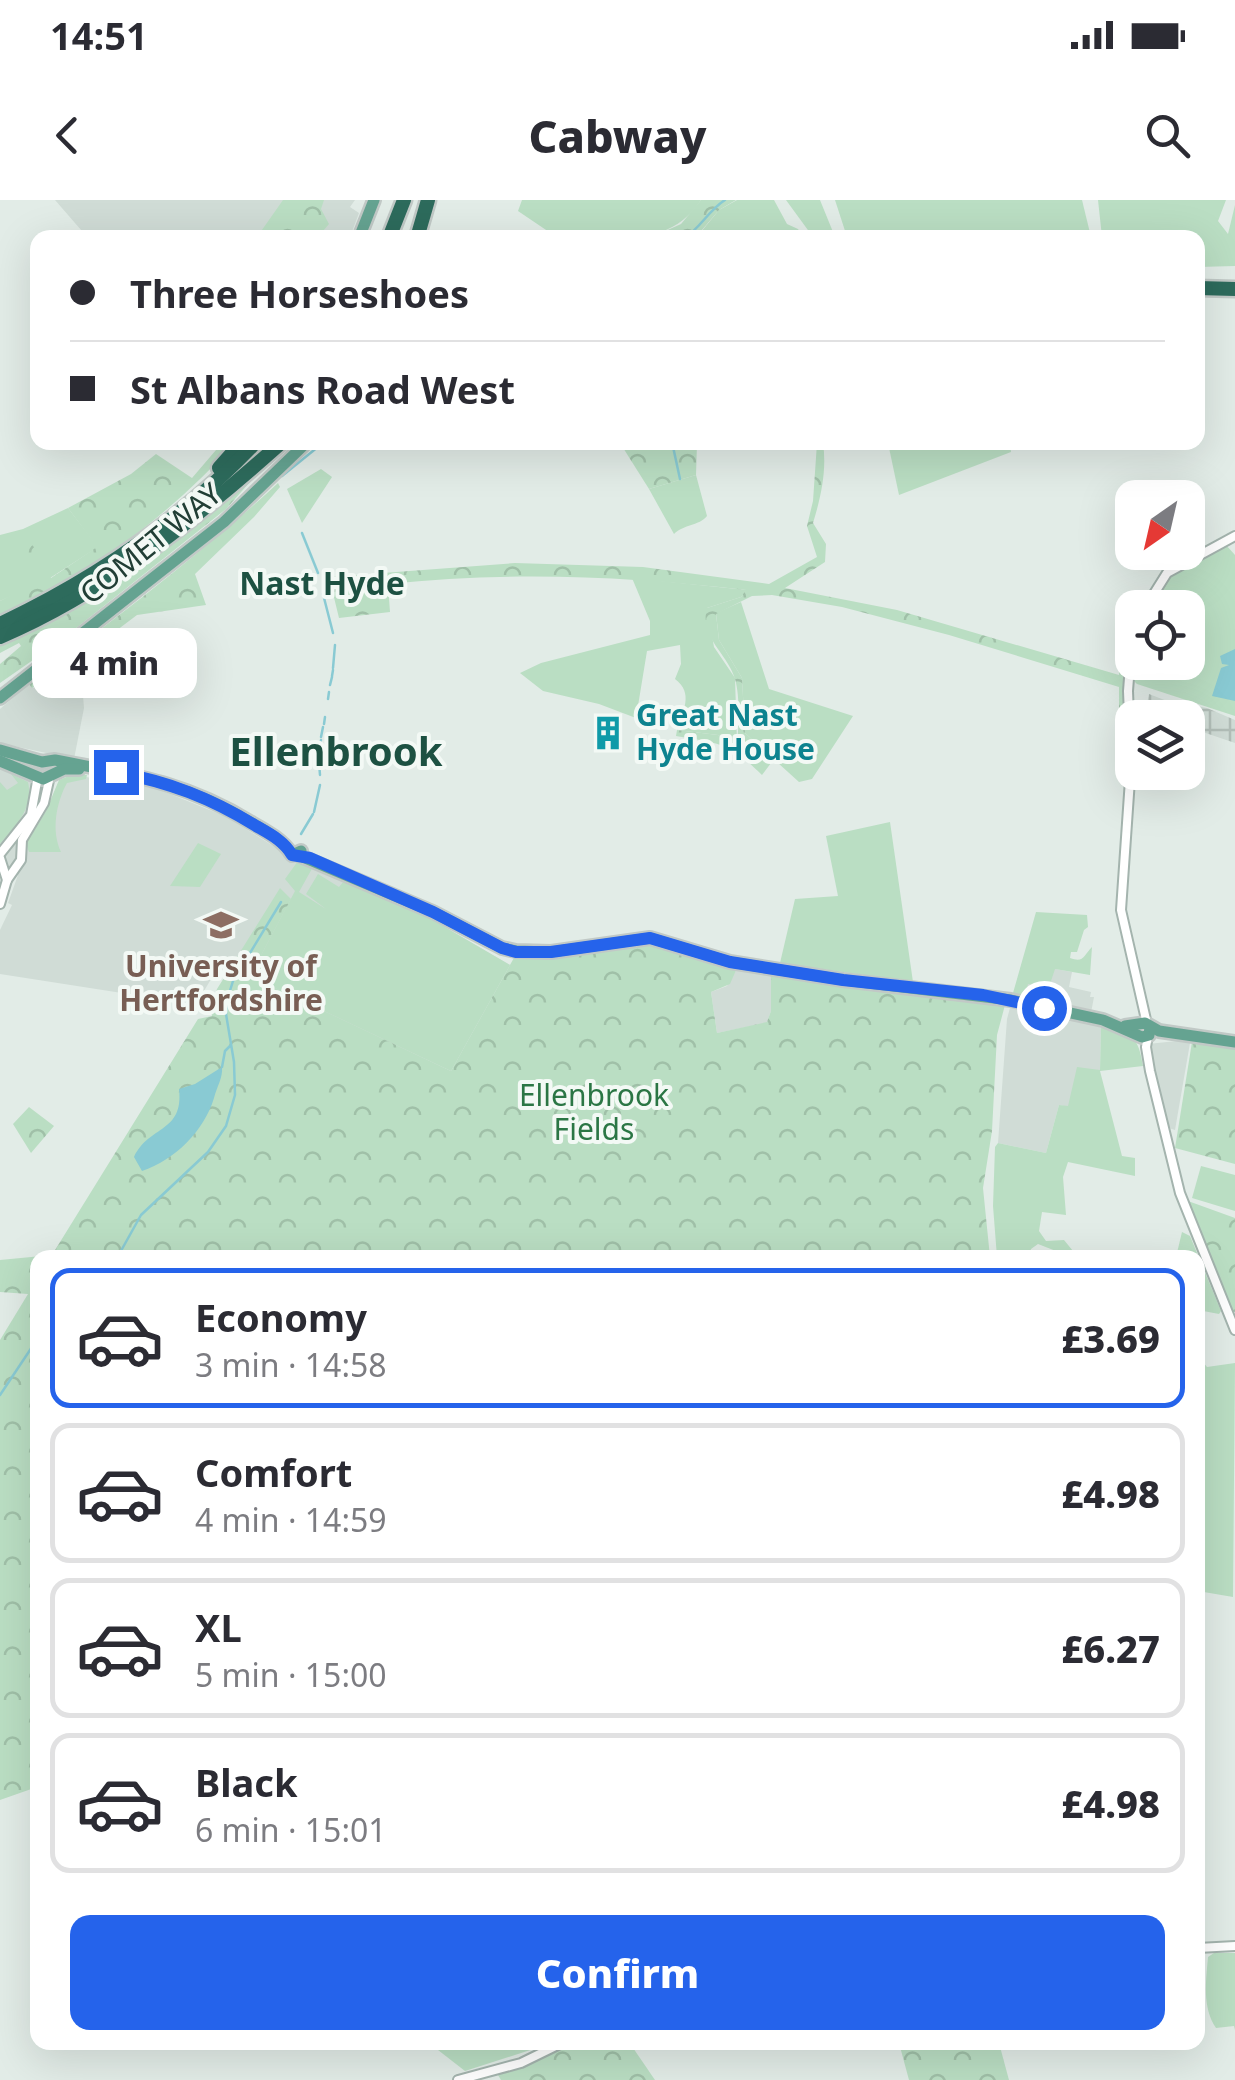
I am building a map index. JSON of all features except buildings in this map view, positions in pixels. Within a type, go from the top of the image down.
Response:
[{"type":"highway","points":[[392,230],[404,200]]},
{"type":"highway","points":[[402,230],[414,200]]},
{"type":"highway","points":[[419,230],[428,200]]},
{"type":"highway","points":[[1205,279],[1235,280]]},
{"type":"highway","points":[[1205,288],[1235,289]]},
{"type":"highway","points":[[126,552],[191,497],[235,450]]},
{"type":"highway","points":[[4,631],[126,552],[194,501],[248,450]]},
{"type":"highway","points":[[183,523],[261,450]]},
{"type":"highway","points":[[4,631],[65,609],[116,578],[202,515],[273,450]]},
{"type":"highway","points":[[4,631],[80,596],[244,476]]},
{"type":"main road","points":[[364,230],[374,200]]},
{"type":"main road","name":"COMET WAY","points":[[0,698],[224,522],[299,450]]},
{"type":"main road","name":"COMET WAY","points":[[0,690],[22,678]]},
{"type":"main road","points":[[0,750],[44,771]]},
{"type":"main road","points":[[44,771],[56,760],[192,791],[295,849],[516,952],[551,952],[650,938],[730,962],[983,995],[1145,1030],[1235,1042]]},
{"type":"main road","points":[[0,762],[44,771]]},
{"type":"street","points":[[1154,590],[1167,573],[1235,536]]},
{"type":"street","points":[[0,904],[7,880],[21,860],[24,836],[44,803],[44,771]]},
{"type":"street","points":[[7,880],[2,855],[30,815],[44,771]]},
{"type":"street","points":[[1129,790],[1121,910],[1180,1192],[1203,1250]]},
{"type":"street","points":[[2,855],[14,845],[20,850]]},
{"type":"street","points":[[2,855],[16,866]]},
{"type":"street","points":[[1205,1255],[1235,1330]]},
{"type":"street","points":[[1205,1948],[1235,1946]]},
{"type":"street","points":[[458,2080],[520,2063],[547,2050]]},
{"type":"shaded area","points":[[55,200],[355,200],[350,207],[359,213],[353,230],[81,230]]},
{"type":"shaded area","points":[[80,658],[84,708],[74,759],[0,743],[0,709],[29,684],[33,688]]},
{"type":"shaded area","points":[[1205,708],[1235,720],[1235,743],[1205,733]]},
{"type":"shaded area","name":"University of Hertfordshire","points":[[0,766],[27,778],[32,785],[28,812],[11,837],[30,838],[43,820],[58,783],[74,775],[158,789],[227,817],[283,852],[431,919],[510,965],[451,1071],[220,964],[201,996],[186,1003],[0,974],[0,930],[12,905],[8,903],[18,875],[0,868]]},
{"type":"shaded area","points":[[1022,963],[1072,972],[1069,987],[1091,992],[1090,997],[1094,997],[1089,1023],[1101,1027],[1100,1071],[1068,1107],[1059,1105],[1046,1153],[998,1143],[1007,1019]]},
{"type":"shaded area","points":[[737,968],[771,975],[771,1011],[767,1023],[717,1033],[711,992],[727,986]]},
{"type":"shaded area","points":[[1186,1040],[1190,1043],[1175,1130],[1169,1128],[1148,1044]]},
{"type":"green space","points":[[283,200],[324,200],[321,209],[329,224],[324,230],[262,230]]},
{"type":"green space","points":[[522,200],[701,200],[687,217],[666,230],[546,230],[518,211]]},
{"type":"green space","points":[[701,200],[736,200],[719,210],[702,230],[668,230],[681,224]]},
{"type":"green space","points":[[737,200],[774,200],[787,224],[799,230],[703,230],[719,210]]},
{"type":"green space","points":[[786,200],[820,200],[832,230],[808,230]]},
{"type":"green space","points":[[835,200],[1082,200],[1089,230],[845,230]]},
{"type":"green space","points":[[1098,200],[1226,200],[1218,221],[1228,234],[1235,205],[1235,266],[1205,267],[1205,230],[1101,230]]},
{"type":"green space","points":[[216,450],[228,450],[183,495],[126,542],[65,582],[0,617],[0,601],[32,584],[38,574],[28,555],[0,553],[0,545],[27,535],[51,578],[97,547],[68,508],[131,474],[156,454],[192,478]]},
{"type":"green space","points":[[624,450],[697,450],[696,475],[649,489]]},
{"type":"green space","points":[[817,450],[823,450],[821,493],[813,523],[826,544],[825,562],[785,588],[897,610],[1115,674],[1115,680],[1126,680],[1127,700],[1119,700],[1119,687],[949,635],[842,607],[772,595],[752,596],[716,614],[719,640],[742,678],[745,733],[774,759],[762,775],[724,746],[676,736],[677,730],[718,735],[737,743],[735,679],[710,637],[706,618],[707,608],[741,597],[746,590],[567,577],[433,580],[388,584],[390,612],[339,618],[329,577],[515,563],[643,567],[769,584],[817,557],[807,526]]},
{"type":"green space","points":[[889,450],[1011,450],[1011,452],[899,495]]},
{"type":"green space","points":[[321,469],[332,477],[302,523],[287,489]]},
{"type":"green space","points":[[256,470],[258,473],[226,509],[56,644],[0,683],[0,664],[21,646],[19,643],[0,653],[0,643],[99,595]]},
{"type":"green space","points":[[696,475],[707,516],[674,534],[649,489]]},
{"type":"green space","points":[[278,483],[280,487],[254,517],[195,574],[206,605],[137,615],[32,688],[29,684],[187,562]]},
{"type":"green space","points":[[68,508],[98,547],[50,578],[0,601],[0,535]]},
{"type":"green space","points":[[1225,544],[1235,555],[1235,716],[1205,706],[1205,700],[1186,700],[1134,681],[1205,680],[1205,590],[1160,590],[1169,576],[1180,570],[1205,570],[1205,555]]},
{"type":"green space","points":[[632,578],[747,590],[741,597],[707,608],[714,647],[735,678],[737,743],[718,735],[677,730],[686,696],[675,679],[681,664],[680,645],[647,651],[636,718],[599,704],[543,691],[520,673],[541,663],[650,635],[650,621]]},
{"type":"green space","points":[[741,602],[769,689],[853,716],[812,779],[799,782],[745,733],[742,678],[719,640],[716,613]]},
{"type":"green space","points":[[76,773],[87,775],[86,779],[67,783],[60,799],[56,835],[61,852],[29,852],[26,844],[59,780]]},
{"type":"green space","points":[[11,774],[28,782],[28,800],[22,816],[0,844],[0,782],[7,790],[18,783]]},
{"type":"green space","points":[[890,822],[913,982],[780,963],[795,899],[838,896],[826,836]]},
{"type":"green space","points":[[198,843],[221,854],[200,887],[170,886]]},
{"type":"green space","points":[[298,861],[314,865],[299,892],[326,909],[306,894],[318,874],[339,887],[344,881],[431,919],[510,965],[451,1071],[250,976],[295,891],[285,879]]},
{"type":"green space","name":"Ellenbrook Fields","points":[[280,888],[291,899],[250,976],[451,1071],[515,956],[650,944],[737,968],[730,984],[711,992],[717,1033],[767,1022],[771,1011],[771,975],[1005,1005],[997,1035],[992,1131],[983,1188],[989,1250],[55,1250],[198,1019],[212,1016],[210,1006]]},
{"type":"green space","points":[[1036,912],[1087,915],[1088,927],[1077,952],[1071,952],[1070,958],[1081,959],[1092,947],[1090,975],[1055,969],[1049,987],[1028,984],[1024,1000],[1014,998],[1013,993]]},
{"type":"green space","points":[[1101,1027],[1133,1039],[1141,1056],[1143,1066],[1100,1071],[1122,1156],[1135,1158],[1135,1176],[1068,1162],[1063,1177],[1066,1215],[1042,1212],[1039,1231],[1046,1241],[1064,1240],[1072,1250],[1053,1250],[1038,1244],[1031,1250],[996,1250],[995,1147],[998,1143],[1046,1153],[1059,1105],[1068,1106],[1077,1067],[1100,1070]]},
{"type":"green space","points":[[1192,1042],[1235,1048],[1235,1164],[1175,1148]]},
{"type":"green space","points":[[29,1107],[54,1126],[31,1153],[13,1124]]},
{"type":"green space","points":[[1201,1166],[1235,1175],[1235,1211],[1192,1198]]},
{"type":"green space","points":[[1188,1201],[1235,1218],[1235,1312],[1231,1311]]},
{"type":"green space","points":[[1182,1232],[1190,1236],[1196,1250],[1178,1250]]},
{"type":"green space","name":"Ellenbrook Fields","points":[[30,1257],[30,1789],[0,1800],[0,1340],[28,1294],[0,1292],[0,1260]]},
{"type":"green space","points":[[1205,1272],[1221,1311],[1205,1311]]},
{"type":"green space","points":[[1235,1363],[1233,1597],[1205,1592],[1205,1365]]},
{"type":"green space","points":[[1214,1953],[1235,1953],[1235,2030],[1234,2026],[1216,2028],[1209,2011],[1208,1957]]},
{"type":"green space","points":[[438,2050],[530,2050],[465,2071]]},
{"type":"green space","points":[[558,2050],[634,2050],[655,2080],[501,2080],[498,2075]]},
{"type":"green space","points":[[901,2050],[1001,2050],[1009,2080],[909,2080]]},
{"type":"water","points":[[1235,649],[1235,701],[1212,696],[1221,668],[1229,665],[1222,664],[1220,656]]},
{"type":"water","points":[[222,1067],[209,1110],[196,1133],[166,1160],[142,1171],[134,1157],[176,1114],[179,1089]]},
{"type":"waterway","points":[[695,230],[725,200]]},
{"type":"waterway","points":[[282,476],[314,450]]},
{"type":"waterway","points":[[674,450],[680,479]]},
{"type":"waterway","points":[[302,533],[318,573]]},
{"type":"waterway","points":[[323,594],[333,633]]},
{"type":"waterway","points":[[333,668],[335,645]]},
{"type":"waterway","points":[[332,676],[333,670]]},
{"type":"waterway","points":[[330,685],[332,677]]},
{"type":"waterway","points":[[328,699],[329,692]]},
{"type":"waterway","points":[[324,724],[325,717]]},
{"type":"waterway","points":[[321,737],[323,727]]},
{"type":"waterway","points":[[320,744],[321,740]]},
{"type":"waterway","points":[[318,749],[320,775]]},
{"type":"waterway","points":[[314,812],[320,785]]},
{"type":"waterway","points":[[301,834],[313,814]]},
{"type":"waterway","points":[[121,1250],[141,1215],[208,1152],[226,1126],[235,1095],[226,1014],[228,997],[233,981],[281,902]]},
{"type":"waterway","points":[[222,1067],[230,1046]]},
{"type":"waterway","points":[[0,1395],[30,1350]]},
{"type":"place","name":"Great Nast Hyde House","points":[[608,733]]},
{"type":"place","name":"University of Hertfordshire","points":[[221,925]]},
{"type":"district","name":"Nast Hyde","points":[[322,584]]},
{"type":"district","name":"Ellenbrook","points":[[336,752]]},
{"type":"route","points":[[116,772],[155,780],[213,800],[282,841],[292,855],[310,858],[516,952],[551,952],[650,938],[730,962],[843,980],[983,995],[1044,1008]]}]
